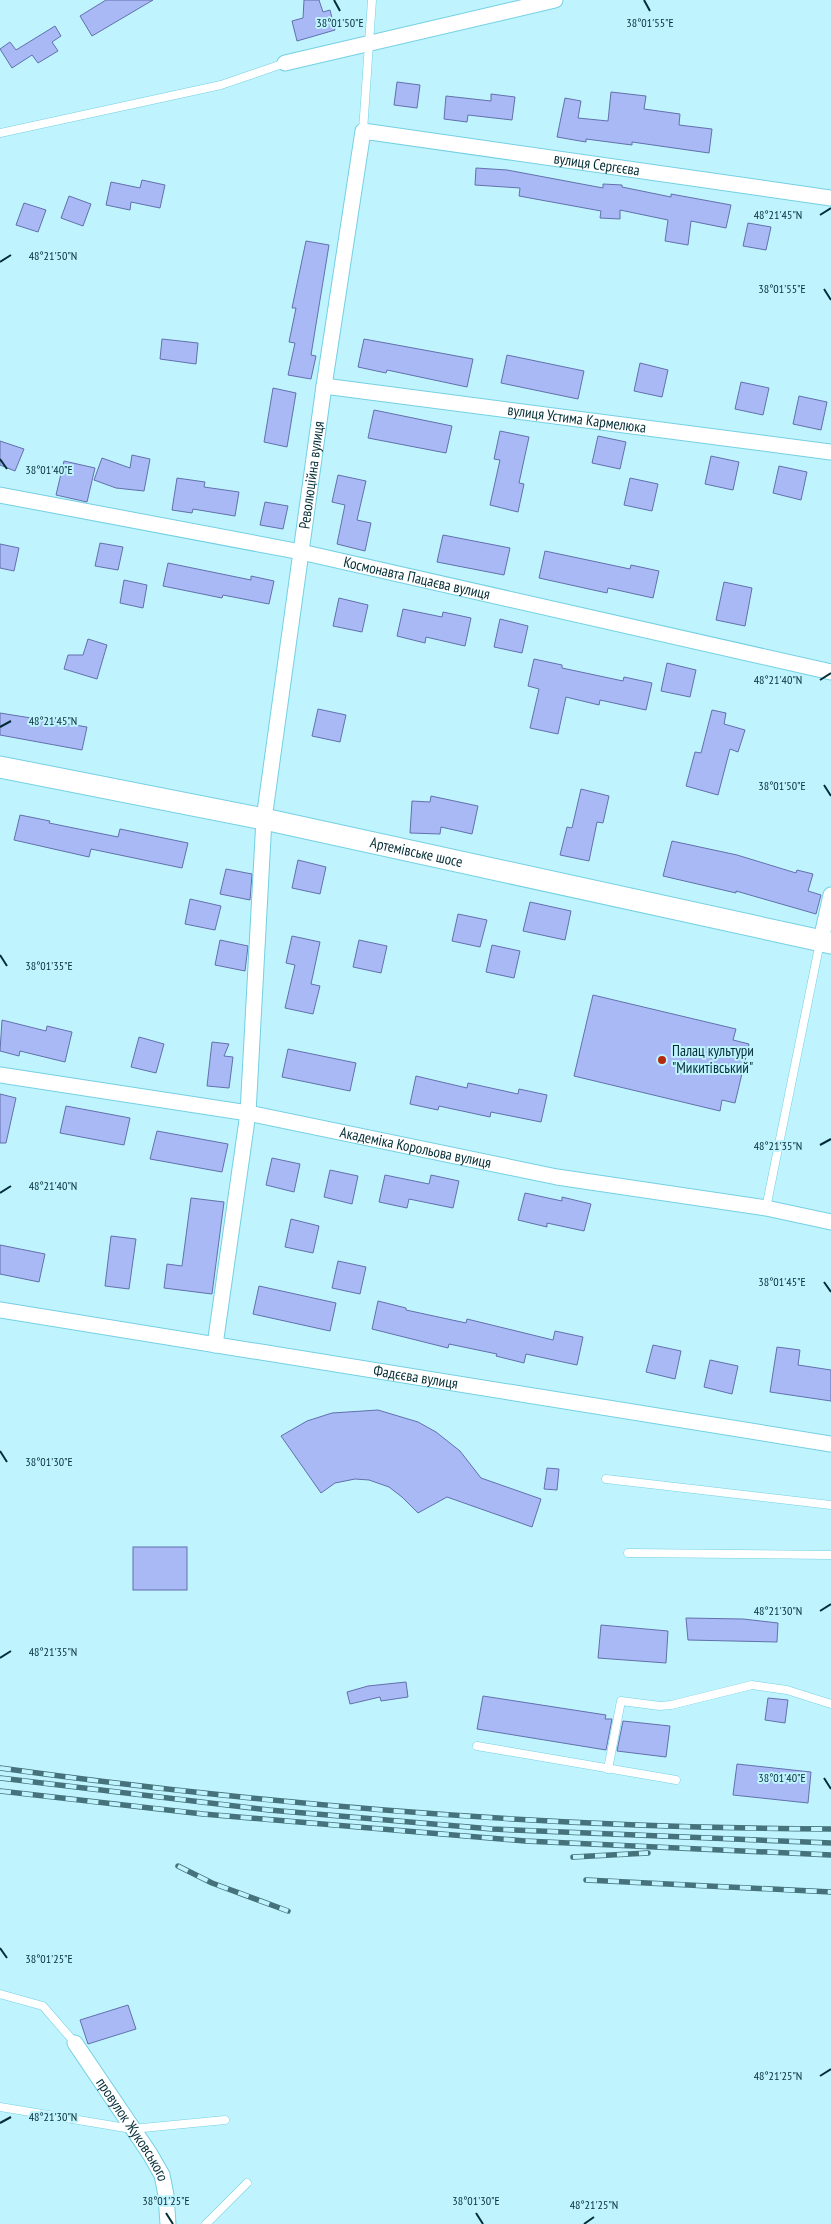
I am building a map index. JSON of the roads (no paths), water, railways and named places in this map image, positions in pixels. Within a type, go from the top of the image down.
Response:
[{"type":"main road","name":"Артемівське шосе","points":[[0,767],[264,819],[826,942]]},
{"type":"street","points":[[285,63],[555,0]]},
{"type":"street","name":"вулиця Сергєєва","points":[[364,130],[831,198]]},
{"type":"street","name":"Революційна вулиця","points":[[215,1345],[248,1113],[264,819],[324,386],[364,130]]},
{"type":"street","name":"вулиця Устима Кармелюка","points":[[324,386],[831,452]]},
{"type":"street","name":"Космонавта Пацаєва вулиця","points":[[0,495],[301,552],[831,672]]},
{"type":"street","points":[[826,942],[831,895]]},
{"type":"street","name":"Академіка Корольова вулиця","points":[[0,1074],[248,1113],[557,1177],[766,1208],[831,1222]]},
{"type":"street","name":"Фадєєва вулиця","points":[[0,1310],[831,1444]]},
{"type":"street","name":"провулок Жуковського","points":[[76,2043],[162,2175],[166,2195],[168,2224]]},
{"type":"lane","points":[[364,130],[372,0]]},
{"type":"lane","points":[[0,133],[220,85],[285,63]]},
{"type":"lane","points":[[766,1208],[826,942]]},
{"type":"lane","points":[[606,1479],[831,1505]]},
{"type":"lane","points":[[628,1553],[831,1555]]},
{"type":"lane","points":[[608,1768],[620,1701],[660,1706],[752,1686],[787,1690],[831,1704]]},
{"type":"lane","points":[[476,1746],[676,1780]]},
{"type":"lane","points":[[0,1994],[43,2006],[76,2043]]},
{"type":"lane","points":[[0,2108],[132,2130],[224,2120]]},
{"type":"lane","points":[[206,2224],[248,2183]]},
{"type":"railway","points":[[0,1768],[310,1804],[414,1812],[623,1824],[831,1829]]},
{"type":"railway","points":[[0,1778],[269,1810],[492,1829],[831,1843]]},
{"type":"railway","points":[[0,1791],[203,1814],[525,1841],[831,1855]]},
{"type":"railway","points":[[573,1857],[648,1853]]},
{"type":"railway","points":[[178,1866],[212,1883],[288,1911]]},
{"type":"railway","points":[[586,1880],[831,1892]]},
{"type":"place","name":"Палац культури \"Микитівський\"","points":[[662,1060]]}]
